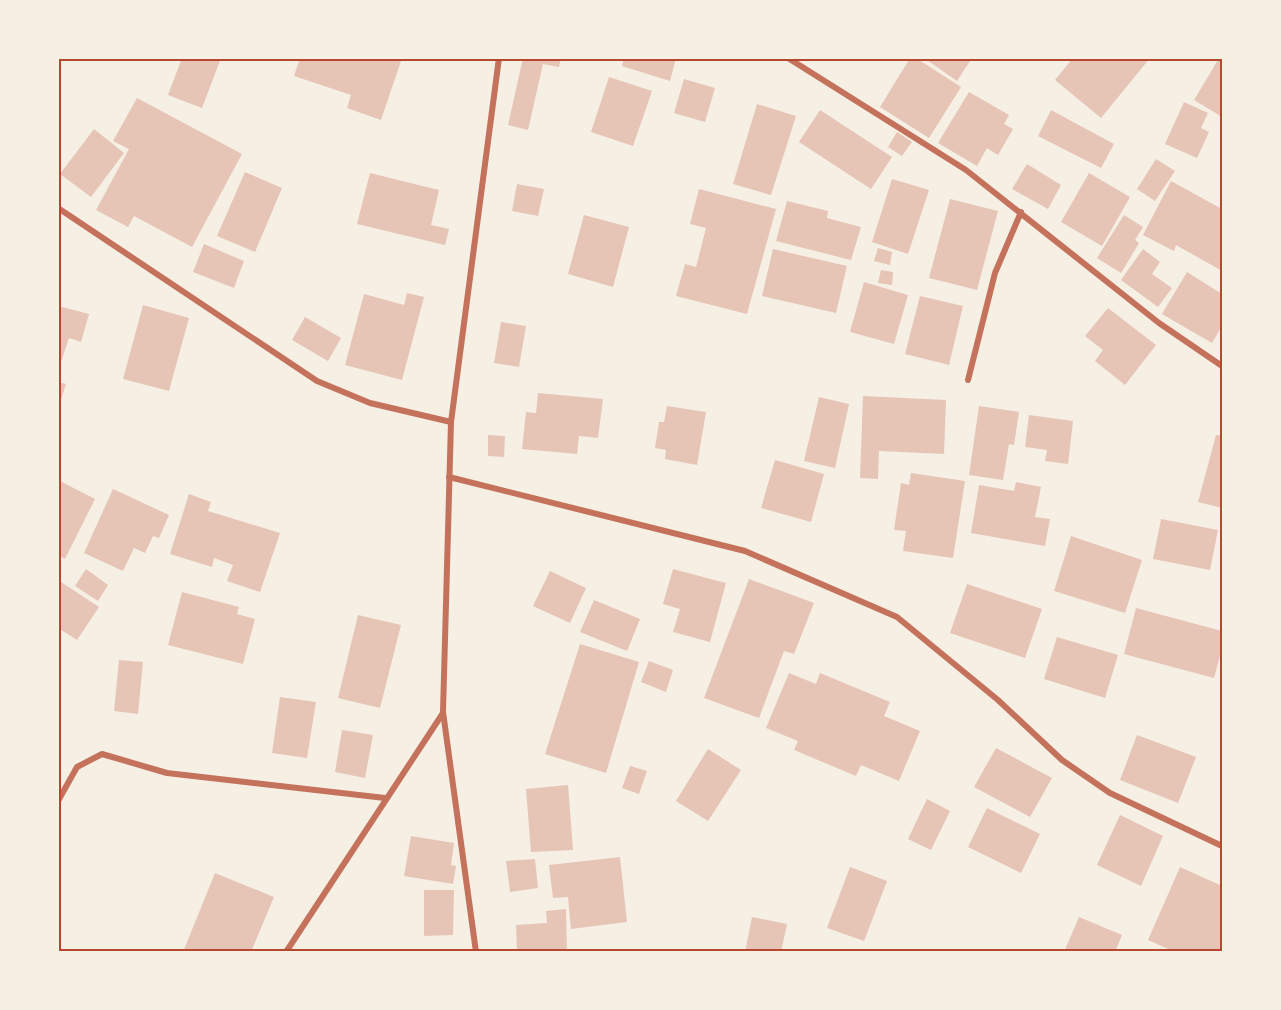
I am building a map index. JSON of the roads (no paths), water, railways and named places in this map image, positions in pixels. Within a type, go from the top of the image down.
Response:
[{"type":"street","points":[[476,951],[443,712],[449,477],[451,422],[499,58]]},
{"type":"street","points":[[788,58],[966,170],[1159,323],[1222,366]]},
{"type":"street","points":[[58,207],[317,381],[370,403],[451,422]]},
{"type":"street","points":[[968,380],[995,273],[1021,212]]},
{"type":"street","points":[[449,477],[745,551],[897,617],[998,700],[1062,760],[1110,793],[1222,846]]},
{"type":"street","points":[[286,951],[443,712]]},
{"type":"street","points":[[58,801],[77,767],[102,754],[167,773],[385,798]]}]
